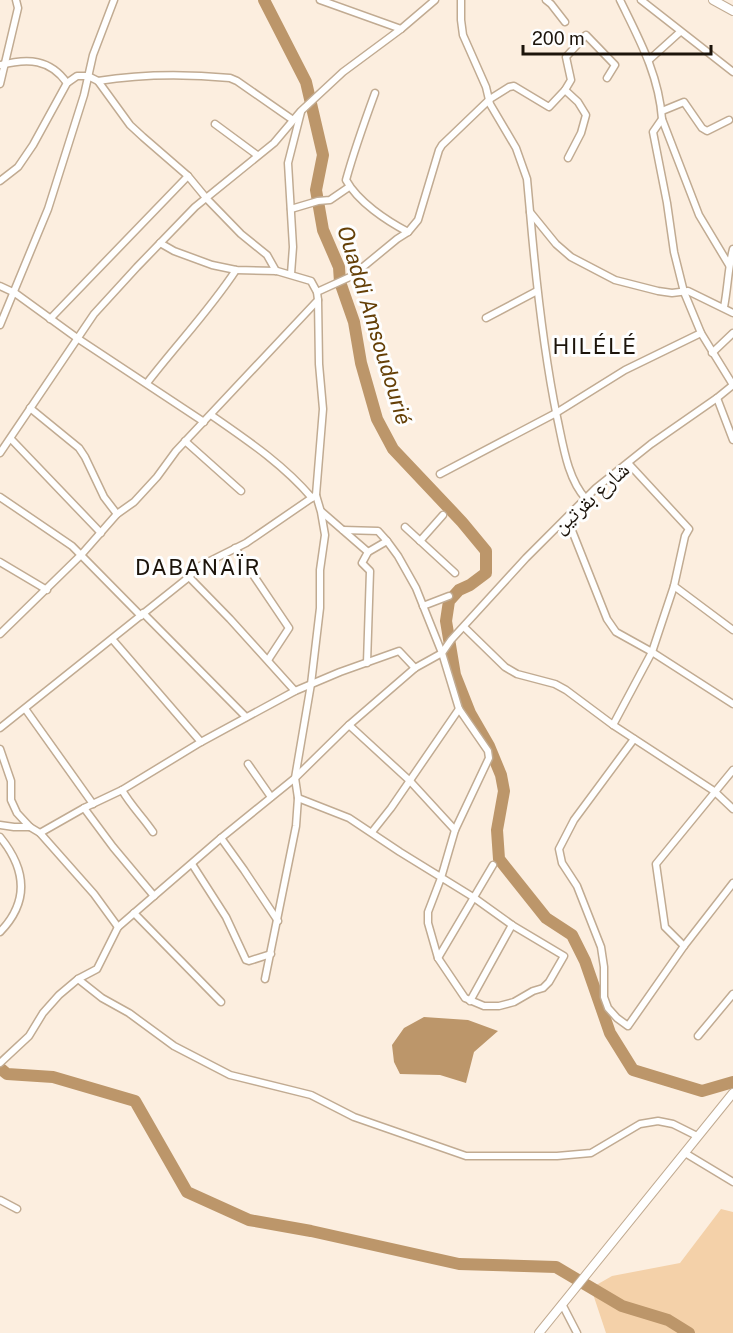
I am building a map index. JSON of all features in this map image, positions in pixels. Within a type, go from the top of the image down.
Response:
[{"type":"street","points":[[0,84],[2,65],[18,8],[16,0]]},
{"type":"street","points":[[0,325],[15,294],[48,209],[84,95],[93,55],[114,0]]},
{"type":"street","points":[[320,0],[401,29]]},
{"type":"street","points":[[0,453],[94,314],[160,243],[195,207],[274,143],[293,120],[343,72],[401,29],[435,0]]},
{"type":"street","points":[[461,0],[460,20],[463,36],[486,87],[490,104],[510,135],[527,180],[542,336],[556,413],[576,486],[586,499]]},
{"type":"street","points":[[546,0],[565,22]]},
{"type":"street","points":[[620,0],[649,60],[658,87],[662,119],[699,215],[729,265]]},
{"type":"street","points":[[641,0],[733,72]]},
{"type":"street","points":[[713,0],[733,11]]},
{"type":"street","points":[[649,60],[680,32]]},
{"type":"street","points":[[317,292],[352,276],[408,232],[418,220],[439,150],[490,99],[514,86],[549,107],[565,90],[571,76],[566,57],[586,35],[615,64],[607,78]]},
{"type":"street","points":[[2,65],[29,62],[48,64],[56,69],[67,83]]},
{"type":"street","points":[[99,81],[158,75],[230,78],[293,120]]},
{"type":"street","points":[[0,181],[18,167],[33,145],[67,83],[77,76],[88,76],[99,81],[130,125],[188,176],[241,234],[267,255],[276,271]]},
{"type":"street","points":[[565,90],[578,102],[586,115],[581,133],[568,158]]},
{"type":"street","points":[[375,93],[357,139],[346,180],[350,187],[393,224],[408,232]]},
{"type":"street","points":[[662,111],[684,102],[705,130],[729,120]]},
{"type":"street","points":[[291,274],[293,247],[288,163],[302,111]]},
{"type":"street","points":[[662,119],[653,132],[668,203],[674,252],[684,292],[701,333],[733,385]]},
{"type":"street","points":[[215,124],[257,155]]},
{"type":"street","points":[[50,319],[188,176]]},
{"type":"street","points":[[291,208],[330,200],[350,187]]},
{"type":"street","points":[[530,212],[571,257],[589,268],[638,287],[672,293],[688,291],[733,313]]},
{"type":"street","points":[[0,728],[26,710],[189,577],[198,567],[259,535],[314,496],[323,409],[317,292],[310,281],[291,274],[276,271],[236,270],[192,259],[160,243]]},
{"type":"street","points":[[724,307],[733,249]]},
{"type":"street","points":[[147,383],[210,308],[236,270]]},
{"type":"street","points":[[0,286],[204,422]]},
{"type":"street","points":[[486,318],[537,291]]},
{"type":"street","points":[[0,634],[47,590],[117,514],[134,502],[186,441],[318,300]]},
{"type":"street","points":[[440,474],[556,413],[626,370],[701,333]]},
{"type":"street","points":[[712,352],[733,333]]},
{"type":"street","name":"شارع بقرتين","points":[[442,653],[451,640],[526,558],[586,499],[651,444],[733,385]]},
{"type":"street","points":[[717,398],[733,440]]},
{"type":"street","points":[[30,408],[79,448],[104,497],[117,514]]},
{"type":"street","points":[[211,415],[280,465],[314,496],[321,512],[325,535],[320,608],[311,684],[295,778],[298,798],[296,826],[266,979]]},
{"type":"street","points":[[11,439],[101,533]]},
{"type":"street","points":[[186,441],[225,479],[241,491]]},
{"type":"street","points":[[613,725],[652,652],[674,586],[685,536],[689,529],[628,463]]},
{"type":"street","points":[[0,497],[72,546],[246,717]]},
{"type":"street","points":[[321,512],[368,552]]},
{"type":"street","points":[[420,541],[443,515]]},
{"type":"street","points":[[567,518],[611,626],[616,632],[652,652],[733,704]]},
{"type":"street","points":[[405,527],[455,573]]},
{"type":"street","points":[[298,798],[349,818],[441,878],[473,897],[512,925],[564,956],[549,982],[543,988],[514,1002],[499,1006],[484,1006],[470,1001],[461,994],[438,958],[428,923],[428,912],[441,878],[455,830],[489,758],[488,751],[459,709],[442,653],[409,573],[378,531],[343,530]]},
{"type":"street","points":[[367,663],[370,571],[362,562],[368,552],[387,541]]},
{"type":"street","points":[[235,548],[288,628],[268,660]]},
{"type":"street","points":[[0,562],[47,590]]},
{"type":"street","points":[[189,577],[268,660],[295,692]]},
{"type":"street","points":[[674,586],[733,630]]},
{"type":"street","points":[[423,606],[449,596]]},
{"type":"street","points":[[464,627],[505,667],[517,674],[555,684],[566,690],[613,725],[714,791],[733,809]]},
{"type":"street","points":[[111,639],[201,742]]},
{"type":"street","points":[[40,833],[122,790],[246,717],[311,684],[375,658],[399,651],[415,668]]},
{"type":"street","points":[[0,1063],[29,1036],[43,1013],[59,995],[78,979],[97,969],[118,927],[220,838],[295,778],[349,725],[415,668],[442,653]]},
{"type":"street","points":[[372,832],[459,709]]},
{"type":"street","points":[[26,710],[93,804]]},
{"type":"street","points":[[349,725],[410,781],[455,830]]},
{"type":"street","points":[[634,739],[574,820],[559,849],[562,863],[578,886],[601,947],[604,997],[608,1008],[617,1018],[628,1026],[684,946],[733,883]]},
{"type":"street","points":[[0,749],[11,781],[11,800],[17,813],[30,827],[40,833],[94,894],[118,927]]},
{"type":"street","points":[[248,764],[271,797]]},
{"type":"street","points":[[684,946],[665,927],[656,864],[733,770]]},
{"type":"street","points":[[122,790],[132,807],[142,816],[153,832]]},
{"type":"street","points":[[84,808],[154,896]]},
{"type":"street","points":[[0,825],[14,828],[30,827]]},
{"type":"street","points":[[0,837],[22,877],[20,903],[0,932]]},
{"type":"street","points":[[220,838],[278,922]]},
{"type":"street","points":[[192,864],[226,917],[246,960],[271,954]]},
{"type":"street","points":[[438,958],[493,865]]},
{"type":"street","points":[[134,913],[221,1002]]},
{"type":"street","points":[[470,1001],[512,925]]},
{"type":"street","points":[[78,979],[102,998],[129,1013],[174,1046],[230,1075],[311,1095],[354,1117],[466,1156],[557,1156],[591,1153],[640,1124],[658,1121],[673,1124],[697,1137]]},
{"type":"street","points":[[698,1036],[733,994]]},
{"type":"street","points":[[539,1333],[733,1093]]},
{"type":"street","points":[[684,1153],[733,1182]]},
{"type":"street","points":[[0,1200],[17,1209]]},
{"type":"street","points":[[562,1304],[577,1333]]},
{"type":"shaded area","points":[[424,1017],[468,1020],[498,1031],[474,1052],[466,1083],[440,1075],[400,1074],[394,1062],[392,1045],[404,1028]]},
{"type":"shaded area","points":[[721,1209],[733,1212],[733,1333],[606,1333],[591,1288],[612,1276],[680,1263]]},
{"type":"waterway","name":"Ouaddi Amsoudourié","points":[[264,0],[306,82],[323,155],[316,190],[323,230],[339,267],[340,282],[354,322],[361,363],[377,419],[393,449],[462,522],[486,551],[486,573],[459,590],[449,601],[446,621],[455,675],[470,713],[489,746],[501,775],[504,791],[497,830],[499,859],[546,918],[572,935],[585,961],[610,1033],[633,1070],[702,1091],[733,1082]]},
{"type":"waterway","points":[[0,1068],[7,1074],[53,1077],[135,1101],[187,1192],[249,1220],[311,1231],[459,1264],[556,1267],[622,1306],[668,1320],[689,1333]]},
{"type":"district","name":"HILÉLÉ","points":[[595,346]]},
{"type":"district","name":"DABANAÏR","points":[[198,567]]}]
